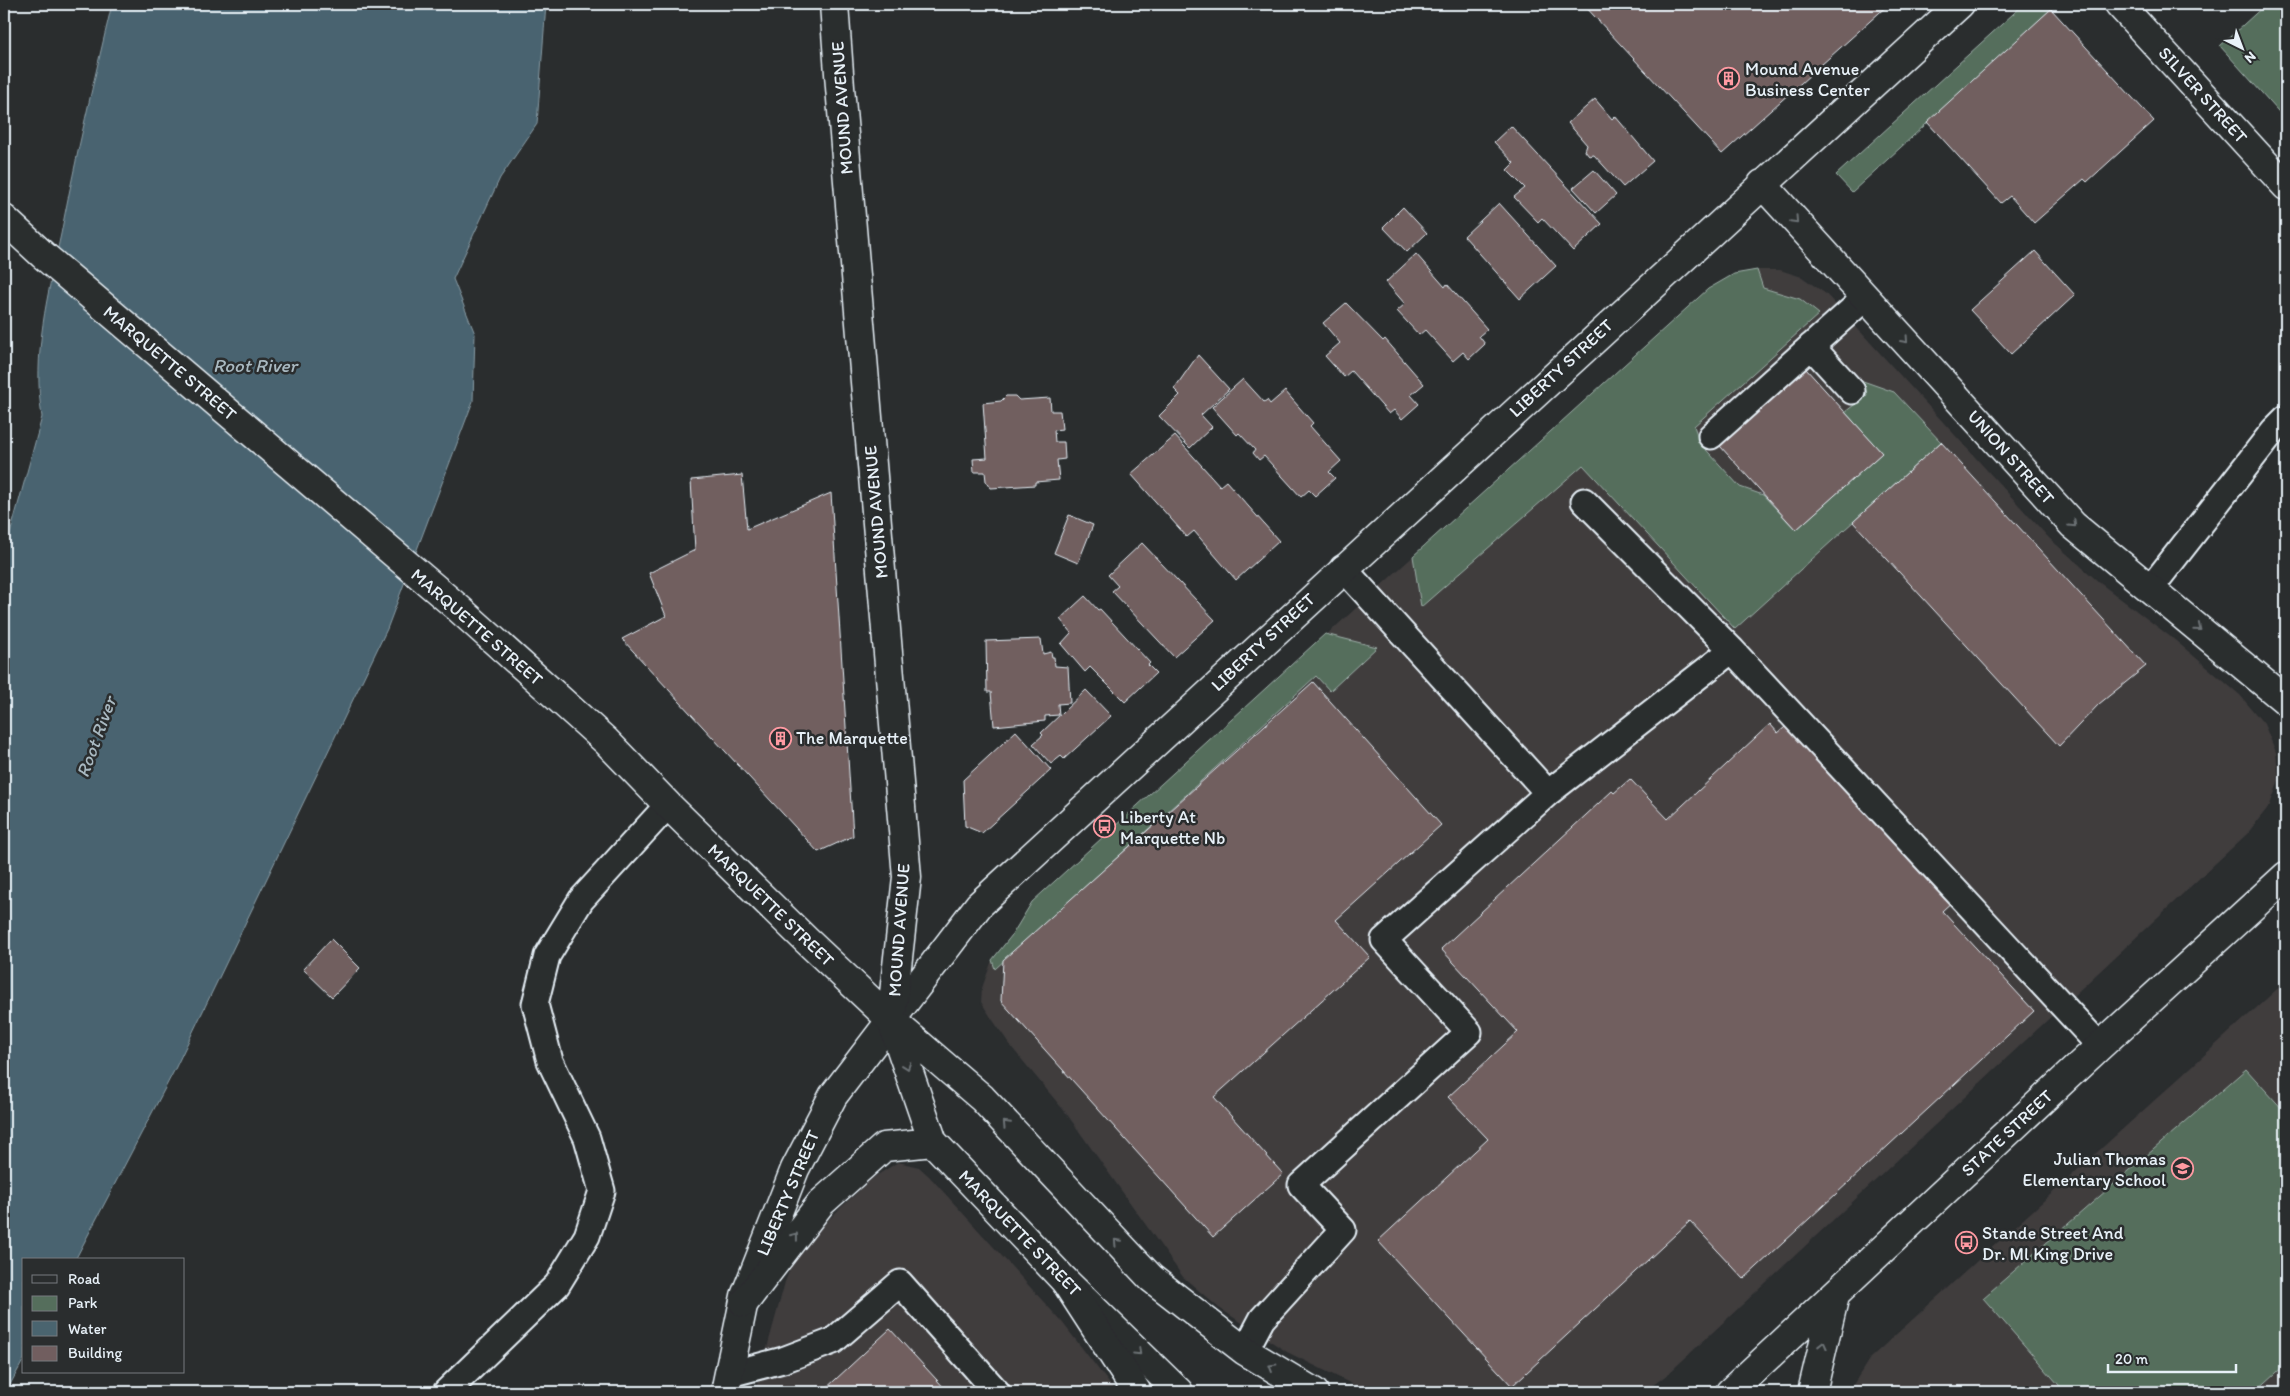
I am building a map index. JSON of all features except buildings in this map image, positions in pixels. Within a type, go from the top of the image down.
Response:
[{"type":"street","name":"MOUND AVENUE","points":[[834,4],[907,877],[891,1020]]},
{"type":"street","name":"LIBERTY STREET","points":[[727,1383],[744,1303],[794,1169],[833,1096],[979,905],[1343,568],[1960,4]]},
{"type":"street","name":"SILVER STREET","points":[[2119,4],[2286,186]]},
{"type":"street","name":"UNION STREET","points":[[1762,184],[2073,525],[2286,701]]},
{"type":"street","name":"MARQUETTE STREET","points":[[4,218],[43,255],[457,607],[606,741],[668,806],[806,940],[891,1020],[982,1098],[1151,1278],[1245,1351],[1314,1392]]},
{"type":"street","name":"STATE STREET","points":[[1730,1392],[1836,1295],[2100,1046],[2286,876]]},
{"type":"street","name":"MARQUETTE STREET","points":[[891,1020],[933,1142],[1065,1281],[1179,1392]]},
{"type":"street","points":[[744,1303],[822,1203],[884,1147],[933,1142]]},
{"type":"street","points":[[1065,1281],[1137,1392]]},
{"type":"street","points":[[1812,1392],[1836,1295]]},
{"type":"lane","points":[[1712,436],[1866,297]]},
{"type":"lane","points":[[1811,346],[1852,391]]},
{"type":"lane","points":[[2150,589],[2274,430],[2286,418]]},
{"type":"lane","points":[[1584,501],[1732,650],[2100,1046]]},
{"type":"lane","points":[[1343,568],[1548,793]]},
{"type":"lane","points":[[1245,1351],[1262,1318],[1343,1230],[1301,1185],[1469,1032],[1384,940],[1548,793],[1732,650]]},
{"type":"lane","points":[[446,1392],[557,1285],[587,1236],[602,1191],[587,1138],[550,1062],[535,1004],[547,956],[582,900],[668,806]]},
{"type":"lane","points":[[727,1383],[833,1341],[900,1283],[997,1392]]},
{"type":"shaded area","points":[[1757,270],[1780,270],[1802,277],[1826,294],[2049,538],[2100,583],[2176,641],[2240,695],[2264,724],[2276,752],[2279,780],[2270,805],[2247,834],[1668,1374],[1644,1392],[1368,1392],[1287,1352],[1219,1308],[1183,1277],[1066,1113],[1013,1049],[992,1019],[981,1002],[982,988],[992,960],[1012,935],[1032,902],[1708,289],[1734,274]]},
{"type":"shaded area","name":"Julian Thomas Elementary School","points":[[2286,981],[2286,1392],[1851,1392],[1851,1388],[1870,1358]]},
{"type":"shaded area","points":[[898,1162],[919,1167],[929,1176],[1062,1322],[1116,1392],[755,1392],[785,1282],[794,1258],[808,1239],[871,1179]]},
{"type":"green space","points":[[2024,4],[2057,4],[1852,192],[1836,175]]},
{"type":"green space","points":[[2266,4],[2286,4],[2286,120],[2220,46]]},
{"type":"green space","points":[[1757,270],[1763,288],[1800,299],[1819,314],[1694,426],[1700,443],[1740,487],[1763,495],[1796,530],[1882,453],[1845,412],[1867,395],[1863,381],[1894,392],[1941,442],[1735,629],[1583,465],[1421,607],[1413,556],[1708,289],[1734,274]]},
{"type":"green space","points":[[1325,634],[1377,647],[1330,691],[1316,676],[995,969],[992,960],[1012,935],[1032,902]]},
{"type":"green space","name":"Julian Thomas Elementary School","points":[[2246,1069],[2286,1113],[2286,1364],[2255,1392],[2065,1392],[1983,1298]]},
{"type":"water","name":"Root River","points":[[112,4],[546,4],[537,124],[500,178],[453,279],[475,334],[473,401],[387,629],[175,1069],[76,1258],[22,1258],[22,1363],[6,1392],[4,1392],[4,556],[42,417],[39,371],[43,325],[79,147]]},
{"type":"place","name":"Mound Avenue Business Center","points":[[1729,79]]},
{"type":"place","name":"The Marquette","points":[[780,738]]},
{"type":"place","name":"Liberty At Marquette Nb","points":[[1104,827]]},
{"type":"place","name":"Julian Thomas Elementary School","points":[[2182,1169]]},
{"type":"place","name":"Stande Street And Dr. Ml King Drive","points":[[1966,1243]]}]
